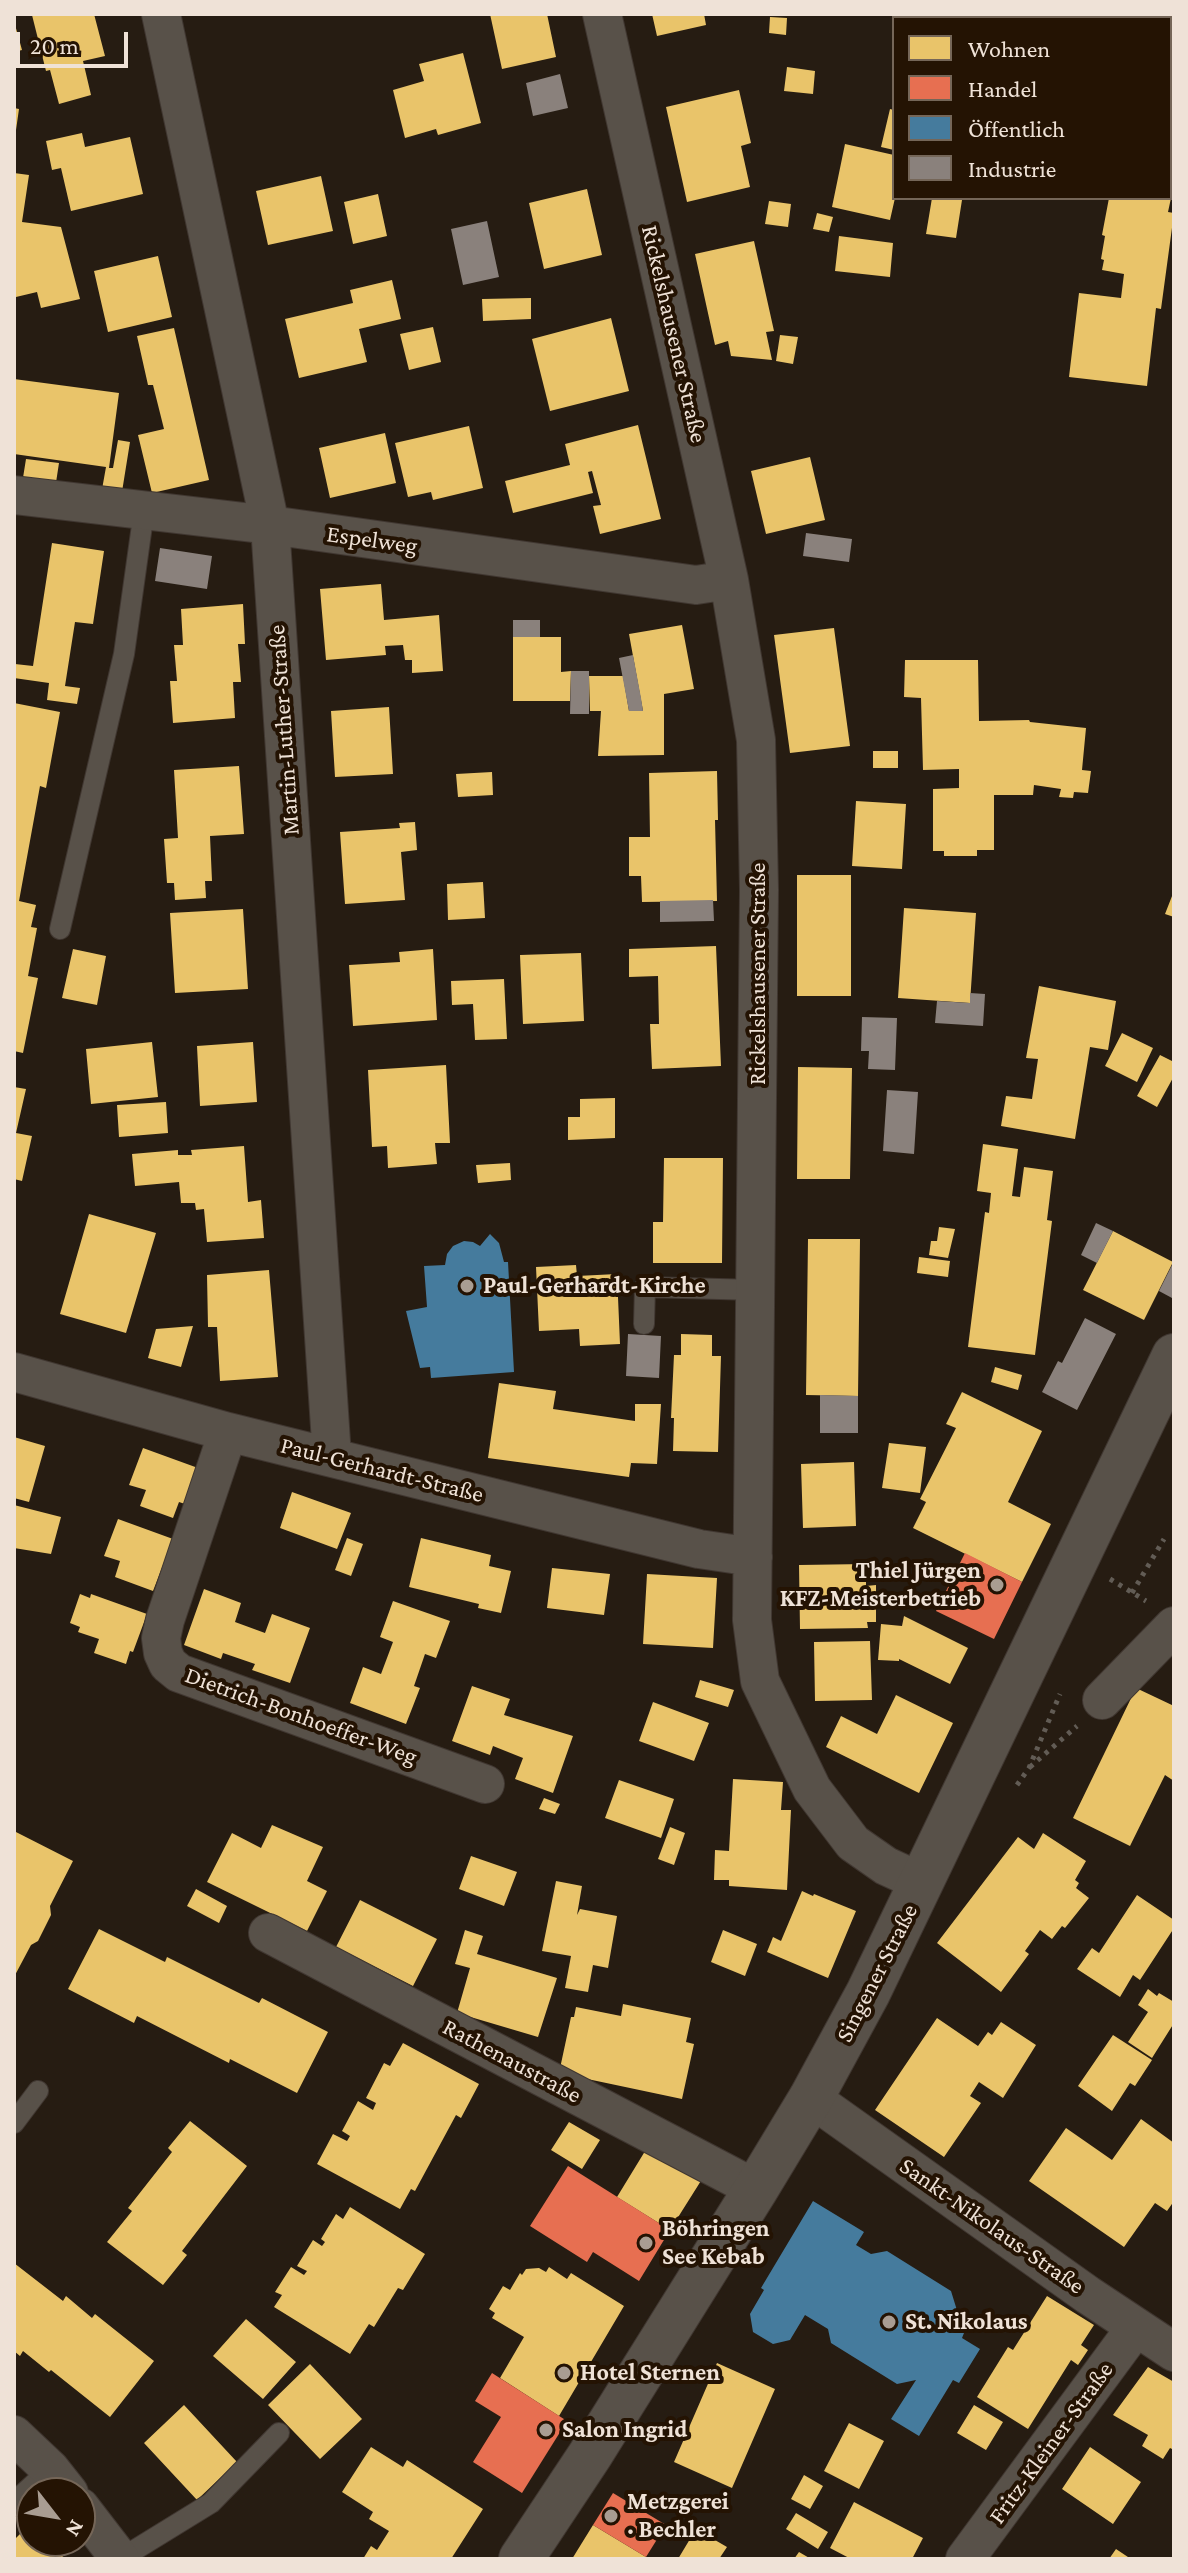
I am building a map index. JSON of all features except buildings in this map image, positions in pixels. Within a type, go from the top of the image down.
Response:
[{"type":"street","name":"Martin-Luther-Straße","points":[[161,14],[270,525],[332,1457]]},
{"type":"street","name":"Rickelshausener Straße","points":[[602,14],[729,580],[756,740],[759,890],[752,1620],[760,1681],[812,1789],[853,1843],[886,1866],[923,1883]]},
{"type":"street","name":"Espelweg","points":[[14,495],[270,525],[696,585],[729,580]]},
{"type":"street","name":"Singener Straße","points":[[521,2559],[756,2189],[811,2098],[868,1993],[1174,1356]]},
{"type":"street","name":"Paul-Gerhardt-Straße","points":[[14,1372],[228,1432],[699,1549],[753,1557]]},
{"type":"street","name":"Dietrich-Bonhoeffer-Weg","points":[[228,1432],[165,1620],[161,1638],[168,1664],[179,1673],[485,1784]]},
{"type":"street","points":[[1102,1700],[1164,1616]]},
{"type":"street","name":"Rathenaustraße","points":[[268,1933],[756,2189]]},
{"type":"street","name":"Sankt-Nikolaus-Straße","points":[[811,2098],[1174,2352]]},
{"type":"street","name":"Fritz-Kleiner-Straße","points":[[965,2559],[1136,2327]]},
{"type":"street","points":[[14,2435],[56,2477]]},
{"type":"street","points":[[96,2528],[120,2559]]},
{"type":"lane","points":[[60,929],[124,654],[144,511]]},
{"type":"lane","points":[[644,1324],[645,1287],[756,1290]]},
{"type":"lane","points":[[14,2123],[38,2091]]},
{"type":"lane","points":[[120,2559],[211,2503],[279,2433]]},
{"type":"path","points":[[1132,1593],[1164,1539]]},
{"type":"path","points":[[1118,1584],[1164,1616]]},
{"type":"path","points":[[965,1794],[1029,1768],[1093,1712],[1102,1700]]},
{"type":"place","name":"Paul-Gerhardt-Kirche","points":[[467,1286]]},
{"type":"place","name":"Thiel Jürgen KFZ-Meisterbetrieb","points":[[997,1585]]},
{"type":"place","name":"Böhringen See Kebab","points":[[646,2243]]},
{"type":"place","name":"St. Nikolaus","points":[[889,2322]]},
{"type":"place","name":"Hotel Sternen","points":[[564,2373]]},
{"type":"place","name":"Salon Ingrid","points":[[546,2430]]},
{"type":"place","name":"Metzgerei · Bechler","points":[[611,2516]]}]
